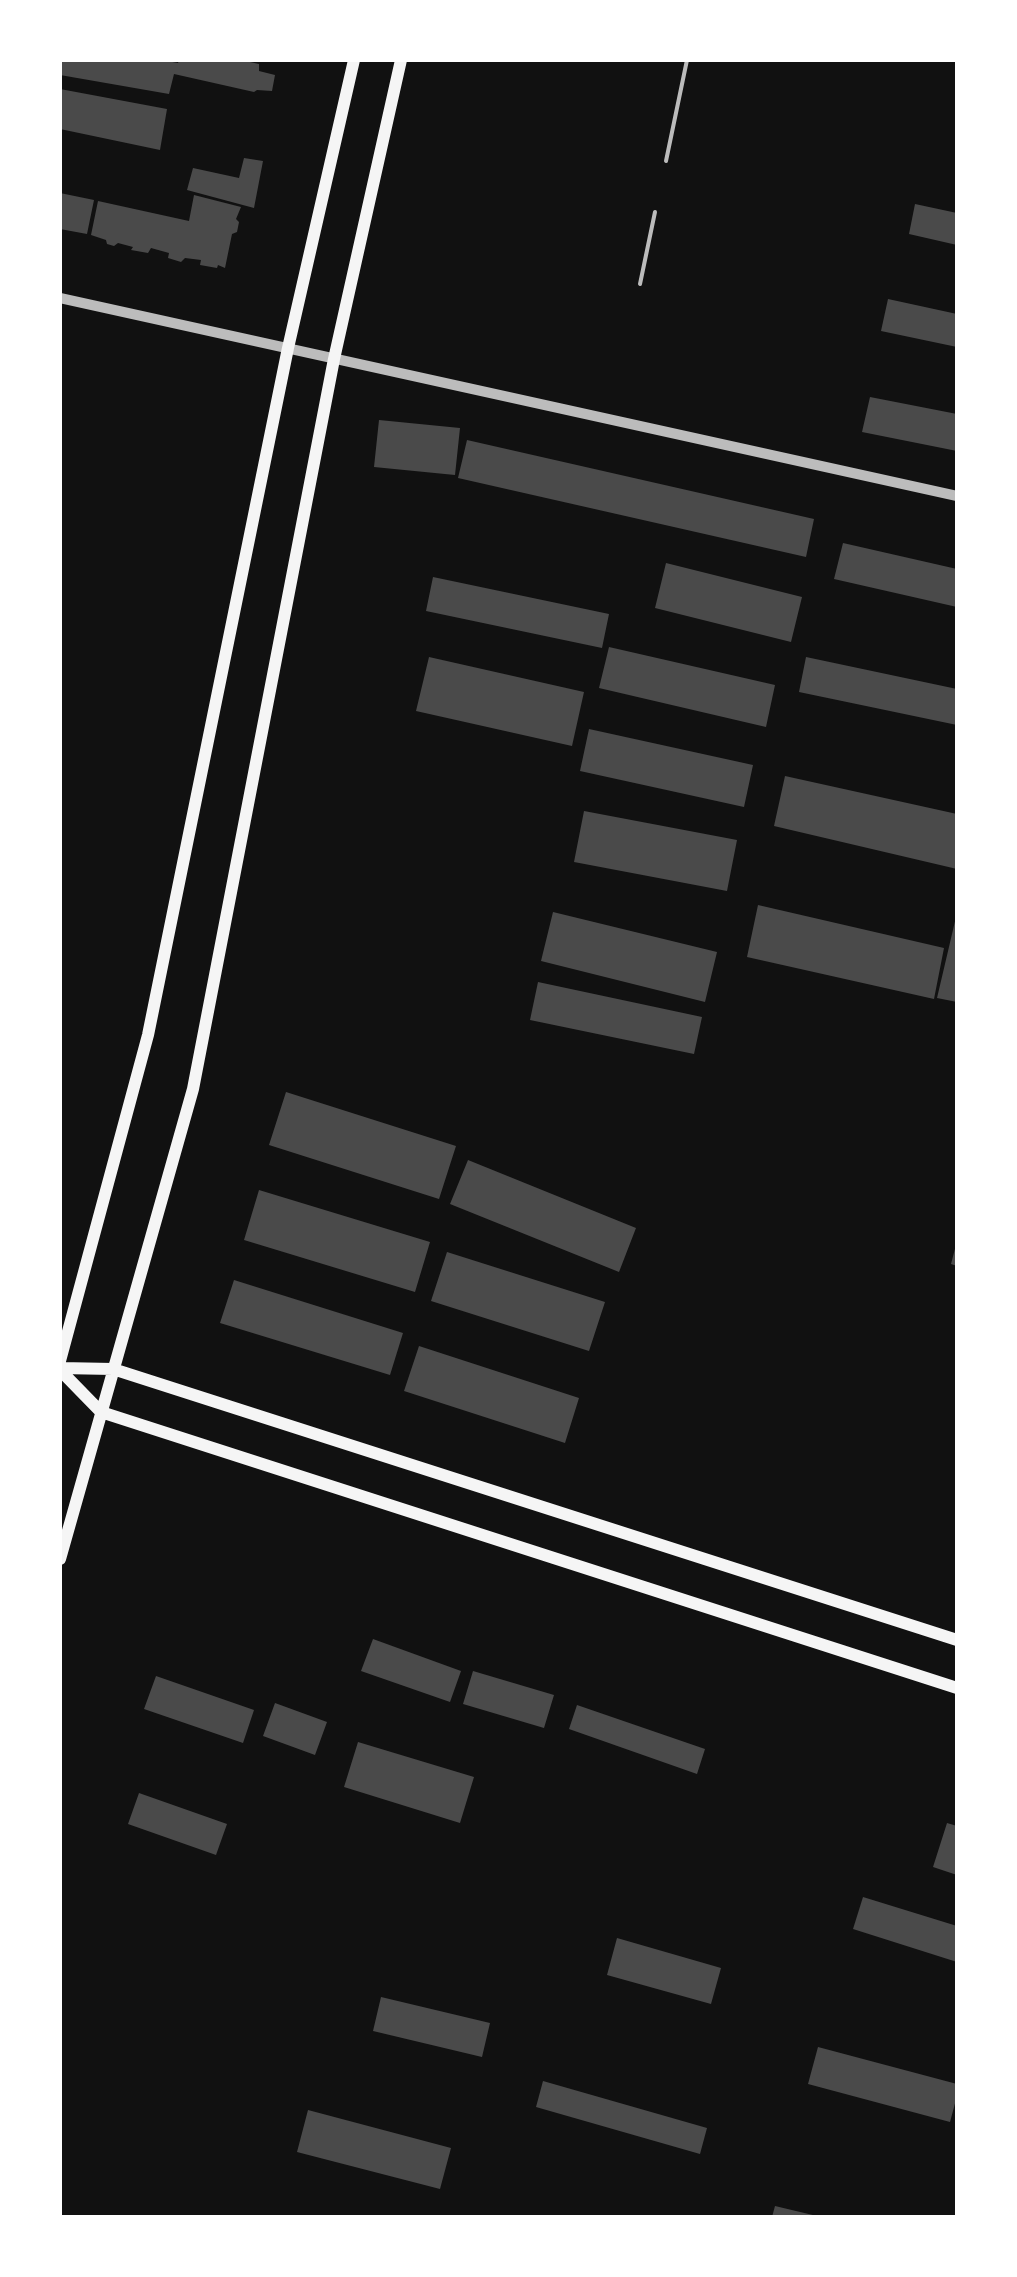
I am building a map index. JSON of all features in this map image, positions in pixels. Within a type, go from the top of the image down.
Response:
[{"type":"main road","points":[[60,1361],[148,1035],[288,348],[354,60]]},
{"type":"main road","points":[[60,1559],[193,1089],[334,359],[401,60]]},
{"type":"main road","points":[[60,1369],[113,1369],[957,1640]]},
{"type":"main road","points":[[60,1369],[101,1412],[957,1688]]},
{"type":"street","points":[[60,298],[957,496]]},
{"type":"lane","points":[[666,161],[687,60]]},
{"type":"lane","points":[[640,284],[655,212]]},
{"type":"building","points":[[60,60],[161,60],[178,63],[179,60],[241,60],[259,64],[259,71],[275,75],[272,91],[254,92],[174,74],[169,94],[60,75]]},
{"type":"building","points":[[60,89],[167,109],[160,150],[60,129]]},
{"type":"building","points":[[244,158],[263,161],[254,208],[187,190],[193,168],[239,178]]},
{"type":"building","points":[[60,193],[94,200],[87,234],[60,229]]},
{"type":"building","points":[[194,195],[241,207],[236,219],[239,222],[237,232],[232,234],[225,268],[200,265],[201,260],[185,258],[181,262],[168,258],[169,253],[151,248],[148,253],[131,250],[133,247],[118,243],[114,246],[91,235],[98,201],[189,221]]},
{"type":"building","points":[[915,204],[957,213],[957,245],[909,234]]},
{"type":"building","points":[[888,299],[957,314],[957,347],[881,331]]},
{"type":"building","points":[[870,397],[957,414],[957,451],[862,432]]},
{"type":"building","points":[[379,420],[460,428],[455,475],[374,467]]},
{"type":"building","points":[[467,440],[814,519],[806,557],[458,478]]},
{"type":"building","points":[[843,543],[957,569],[957,607],[834,579]]},
{"type":"building","points":[[666,563],[802,597],[791,642],[655,608]]},
{"type":"building","points":[[433,577],[609,614],[602,648],[426,611]]},
{"type":"building","points":[[609,647],[775,685],[766,727],[599,688]]},
{"type":"building","points":[[429,657],[584,692],[572,746],[416,711]]},
{"type":"building","points":[[806,657],[957,689],[957,725],[799,692]]},
{"type":"building","points":[[589,729],[753,765],[744,807],[580,771]]},
{"type":"building","points":[[785,776],[957,814],[957,869],[774,826]]},
{"type":"building","points":[[584,811],[737,840],[727,891],[574,862]]},
{"type":"building","points":[[758,905],[944,948],[934,999],[747,957]]},
{"type":"building","points":[[553,912],[717,952],[705,1002],[541,961]]},
{"type":"building","points":[[957,917],[957,1002],[937,998]]},
{"type":"building","points":[[538,982],[702,1017],[694,1054],[530,1020]]},
{"type":"building","points":[[286,1092],[456,1146],[439,1199],[269,1145]]},
{"type":"building","points":[[468,1160],[636,1228],[619,1272],[450,1204]]},
{"type":"building","points":[[259,1190],[430,1242],[415,1292],[244,1240]]},
{"type":"building","points":[[957,1246],[957,1266],[951,1264]]},
{"type":"building","points":[[447,1252],[605,1302],[589,1351],[431,1301]]},
{"type":"building","points":[[234,1280],[403,1333],[390,1375],[220,1323]]},
{"type":"building","points":[[419,1346],[579,1398],[565,1443],[404,1391]]},
{"type":"building","points":[[373,1639],[461,1671],[450,1702],[361,1671]]},
{"type":"building","points":[[473,1671],[554,1695],[544,1728],[463,1704]]},
{"type":"building","points":[[156,1676],[254,1710],[243,1743],[144,1709]]},
{"type":"building","points":[[275,1703],[327,1722],[315,1755],[263,1736]]},
{"type":"building","points":[[577,1705],[705,1749],[697,1774],[569,1729]]},
{"type":"building","points":[[358,1742],[474,1777],[460,1823],[344,1787]]},
{"type":"building","points":[[139,1793],[227,1824],[216,1855],[128,1824]]},
{"type":"building","points":[[947,1823],[957,1826],[957,1875],[933,1867]]},
{"type":"building","points":[[863,1897],[957,1926],[957,1962],[853,1929]]},
{"type":"building","points":[[617,1938],[721,1968],[711,2004],[607,1975]]},
{"type":"building","points":[[381,1997],[490,2023],[482,2057],[373,2031]]},
{"type":"building","points":[[818,2047],[957,2084],[950,2122],[808,2084]]},
{"type":"building","points":[[543,2081],[707,2128],[700,2154],[536,2107]]},
{"type":"building","points":[[308,2110],[451,2148],[440,2189],[297,2152]]},
{"type":"building","points":[[775,2206],[817,2216],[817,2217],[772,2217]]}]
